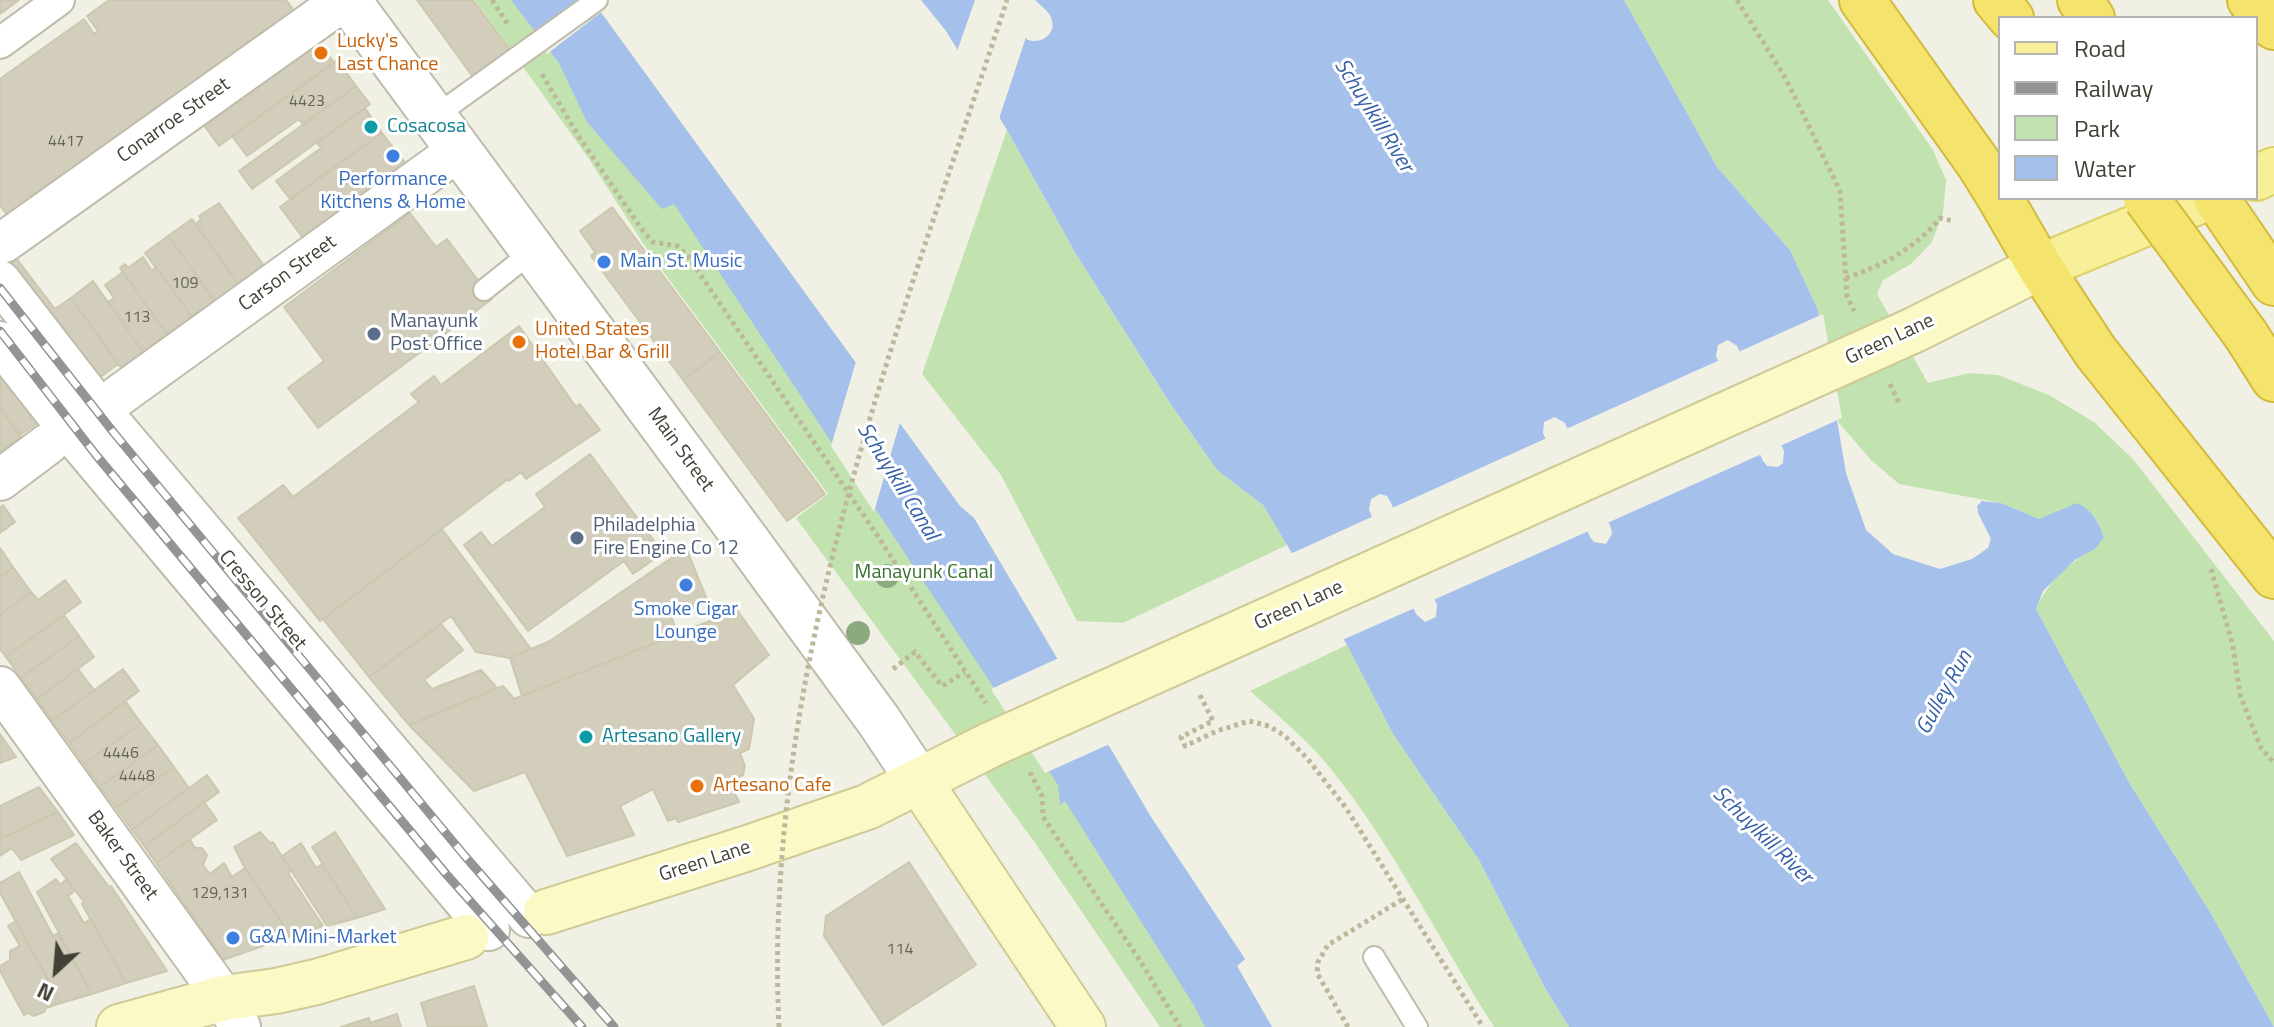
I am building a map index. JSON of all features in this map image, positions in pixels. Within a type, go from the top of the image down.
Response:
[{"type":"highway","points":[[1862,0],[1998,195]]},
{"type":"highway","points":[[1996,0],[2009,16]]},
{"type":"highway","points":[[2250,0],[2274,27]]},
{"type":"highway","points":[[2001,200],[2095,351],[2274,576]]},
{"type":"highway","points":[[2147,200],[2246,335],[2274,379]]},
{"type":"highway","points":[[2217,200],[2274,283]]},
{"type":"main road","points":[[2040,267],[2202,200]]},
{"type":"main road","name":"Green Lane","points":[[538,915],[827,823],[867,807],[919,781],[991,726],[1914,330],[2040,267]]},
{"type":"main road","name":"Main Street","points":[[919,781],[1083,1027]]},
{"type":"main road","points":[[119,1027],[232,1012],[276,991],[478,934]]},
{"type":"street","points":[[0,43],[59,0]]},
{"type":"street","name":"Main Street","points":[[346,0],[879,721],[919,781]]},
{"type":"street","name":"Conarroe Street","points":[[2,262],[346,0]]},
{"type":"street","name":"Carson Street","points":[[117,397],[342,247],[447,134]]},
{"type":"street","name":"Cresson Street","points":[[2,262],[99,409],[538,915]]},
{"type":"street","name":"Cresson Street","points":[[0,342],[478,934]]},
{"type":"street","points":[[0,480],[48,444]]},
{"type":"street","name":"Baker Street","points":[[0,687],[232,1012]]},
{"type":"lane","points":[[447,134],[530,50],[597,0]]},
{"type":"lane","points":[[484,290],[533,251]]},
{"type":"lane","points":[[1374,957],[1417,1027]]},
{"type":"path","points":[[492,0],[530,50],[643,231],[653,242],[677,246],[687,255],[879,538],[965,672],[991,726]]},
{"type":"path","points":[[779,1027],[779,923],[786,822],[800,716],[818,619],[839,528],[872,410],[1007,0]]},
{"type":"path","points":[[1737,0],[1786,79],[1840,191],[1847,296]]},
{"type":"path","points":[[1846,278],[1876,267],[1915,245],[1940,218],[1953,221]]},
{"type":"path","points":[[2208,558],[2233,646],[2240,695],[2261,748],[2274,763]]},
{"type":"path","points":[[893,669],[915,652],[942,686],[965,672]]},
{"type":"path","points":[[1204,702],[1213,721],[1181,737],[1185,746],[1234,724],[1249,721],[1269,726],[1285,736],[1307,758],[1346,808],[1483,1027]]},
{"type":"path","points":[[1029,770],[1042,796],[1043,817],[1105,907],[1180,1027]]},
{"type":"green space","name":"Manayunk Canal","points":[[475,0],[592,0],[960,506],[974,518],[1151,817],[1245,959],[1237,966],[1272,1027],[1160,1027],[1033,840],[796,518],[828,494],[648,251],[589,159]]},
{"type":"green space","points":[[1624,0],[1828,0],[1933,150],[1946,180],[1943,213],[1932,242],[1911,264],[1883,280],[1877,294],[1928,383],[1969,373],[1998,375],[2049,395],[2094,422],[2133,459],[2274,641],[2274,1027],[2210,912],[2130,784],[2036,609],[2059,575],[2104,537],[2096,518],[2039,519],[2001,503],[1899,484],[1871,460],[1838,422],[1818,310],[1790,250],[1717,167]]},
{"type":"green space","points":[[1007,130],[1076,254],[1170,403],[1217,470],[1263,505],[1287,545],[1123,623],[1077,621],[1001,475],[922,374]]},
{"type":"green space","points":[[1347,645],[1393,734],[1479,860],[1544,986],[1569,1027],[1494,1027],[1394,859],[1350,794],[1308,744],[1250,691]]},
{"type":"water","name":"Schuylkill Canal","points":[[511,0],[592,0],[960,506],[974,518],[1151,817],[1245,959],[1237,966],[1272,1027],[1205,1027],[1065,801],[1060,805],[1058,785],[674,204],[662,209],[587,122],[559,63]]},
{"type":"water","points":[[921,0],[983,0],[1028,40],[1034,41],[1049,35],[1053,26],[1049,14],[1035,0],[1624,0],[1717,167],[1790,250],[1818,310],[1846,473],[1866,530],[1893,554],[1940,569],[1972,559],[1988,548],[1991,539],[1977,506],[1982,501],[2001,503],[2039,519],[2077,503],[2097,521],[2104,537],[2096,548],[2075,560],[2043,591],[2036,609],[2130,784],[2210,912],[2274,1027],[1569,1027],[1544,986],[1479,860],[1393,734],[1347,645],[1263,505],[1217,470],[1170,403],[1076,254],[1007,130],[946,31]],"holes":[[[1728,340],[1737,346],[1784,451],[1783,463],[1778,467],[1767,466],[1763,461],[1716,356],[1718,345]],[[1555,417],[1565,423],[1611,528],[1612,534],[1606,544],[1594,542],[1590,537],[1543,433],[1544,422]],[[1380,494],[1390,501],[1437,605],[1436,617],[1425,622],[1416,614],[1369,510],[1371,499]]]},
{"type":"pier","points":[[577,0],[597,0],[604,10],[547,54],[532,34]]},
{"type":"pier","points":[[975,0],[989,0],[1027,34],[998,122],[956,54]]},
{"type":"pier","points":[[1823,314],[1842,418],[1778,447],[1736,353]]},
{"type":"pier","points":[[857,358],[901,419],[874,512],[831,446]]},
{"type":"pier","points":[[1722,359],[1764,453],[1605,524],[1564,430]]},
{"type":"pier","points":[[1549,437],[1591,530],[1431,601],[1390,509]]},
{"type":"pier","points":[[1376,515],[1417,607],[1340,641],[1288,555]]},
{"type":"pier","points":[[1061,657],[1112,743],[1045,773],[991,689]]},
{"type":"building","points":[[0,0],[19,0],[0,14]]},
{"type":"building","points":[[109,0],[286,0],[303,23],[15,226],[0,205],[0,79],[84,19],[94,34],[98,31],[87,16]]},
{"type":"building","points":[[417,0],[473,0],[510,50],[473,77]]},
{"type":"building","points":[[315,35],[334,63],[219,146],[198,117]]},
{"type":"building","points":[[337,60],[356,86],[303,125],[299,119],[247,156],[232,136]]},
{"type":"building","points":[[356,86],[370,104],[252,189],[239,171]]},
{"type":"building","points":[[365,108],[382,133],[290,199],[276,181],[321,148],[317,143]]},
{"type":"building","points":[[382,133],[406,164],[303,238],[280,207]]},
{"type":"building","points":[[219,203],[264,266],[238,284],[196,224],[201,219],[199,216]]},
{"type":"building","points":[[612,207],[720,352],[683,380],[591,256],[595,252],[580,231]]},
{"type":"building","name":"Manayunk Post Office","points":[[410,213],[436,247],[447,239],[492,299],[318,428],[288,388],[324,361],[284,307]]},
{"type":"building","points":[[192,219],[238,284],[215,301],[168,236]]},
{"type":"building","points":[[168,236],[215,301],[192,317],[145,253]]},
{"type":"building","points":[[0,237],[55,309],[71,298],[118,364],[91,384],[0,265]]},
{"type":"building","points":[[143,257],[152,271],[156,267],[192,317],[167,334],[120,268],[125,264],[128,268]]},
{"type":"building","points":[[123,272],[167,334],[143,352],[108,302],[114,298],[105,285]]},
{"type":"building","points":[[93,281],[144,353],[122,369],[71,298]]},
{"type":"building","points":[[519,326],[576,407],[580,404],[600,430],[526,479],[521,472],[508,479],[320,621],[238,518],[283,485],[293,497],[419,402],[411,394],[434,376],[441,385]]},
{"type":"building","points":[[720,352],[825,494],[787,521],[683,380]]},
{"type":"building","points":[[0,360],[45,418],[20,435],[0,408]]},
{"type":"building","points":[[0,408],[21,437],[0,452]]},
{"type":"building","name":"Philadelphia Fire Engine Co 12","points":[[590,454],[663,553],[633,574],[624,561],[528,631],[464,545],[481,532],[492,546],[545,507],[536,494]]},
{"type":"building","points":[[3,505],[15,522],[0,533],[0,508]]},
{"type":"building","points":[[442,529],[531,649],[510,658],[476,652],[451,616],[369,677],[323,619]]},
{"type":"building","points":[[0,548],[13,567],[0,577]]},
{"type":"building","points":[[686,548],[708,602],[671,616],[678,634],[522,696],[510,658],[550,641]]},
{"type":"building","points":[[13,567],[31,592],[0,615],[0,577]]},
{"type":"building","points":[[65,580],[81,602],[6,657],[0,649],[0,615],[31,592],[38,600]]},
{"type":"building","name":"Artesano Gallery","points":[[737,610],[769,655],[733,685],[754,719],[749,749],[740,753],[745,766],[743,775],[729,783],[739,802],[678,822],[676,818],[668,821],[653,789],[620,806],[634,835],[567,856],[525,772],[474,791],[409,725],[503,686],[514,699]]},
{"type":"building","points":[[64,615],[79,636],[21,678],[6,657]]},
{"type":"building","points":[[441,624],[463,650],[424,680],[432,689],[481,670],[497,688],[409,725],[369,677]]},
{"type":"building","points":[[79,636],[94,657],[37,699],[21,678]]},
{"type":"building","points":[[78,669],[94,690],[52,721],[37,699]]},
{"type":"building","points":[[123,669],[139,691],[69,743],[52,721]]},
{"type":"building","points":[[126,702],[141,723],[84,764],[69,743]]},
{"type":"building","points":[[141,723],[158,745],[100,787],[84,764]]},
{"type":"building","points":[[0,734],[16,757],[0,763]]},
{"type":"building","points":[[158,745],[174,767],[116,808],[100,787]]},
{"type":"building","points":[[174,767],[189,788],[132,830],[116,808]]},
{"type":"building","points":[[207,775],[219,792],[144,846],[132,830]]},
{"type":"building","points":[[39,787],[58,812],[0,839],[0,806]]},
{"type":"building","points":[[204,802],[217,820],[156,863],[144,846]]},
{"type":"building","points":[[58,812],[74,835],[21,860],[12,848],[0,856],[0,839]]},
{"type":"building","points":[[260,832],[270,843],[273,842],[291,871],[288,873],[323,926],[291,936],[245,868],[234,847]]},
{"type":"building","points":[[335,832],[385,909],[357,918],[312,847]]},
{"type":"building","points":[[190,840],[195,848],[202,848],[207,855],[203,865],[210,874],[224,863],[232,877],[245,868],[291,936],[223,960],[156,863]]},
{"type":"building","points":[[76,843],[111,886],[167,971],[126,983],[82,904],[84,902],[51,859]]},
{"type":"building","points":[[301,843],[316,868],[322,864],[357,918],[327,926],[282,856]]},
{"type":"building","points":[[909,862],[976,965],[883,1025],[824,936],[826,916]]},
{"type":"building","points":[[19,872],[53,936],[58,933],[92,994],[61,1003],[0,893],[0,883]]},
{"type":"building","points":[[56,879],[60,885],[67,879],[75,891],[68,896],[84,923],[91,919],[126,983],[92,994],[37,892]]},
{"type":"building","points":[[16,921],[61,1003],[33,1016],[29,1013],[24,1015],[0,971],[0,966],[10,960],[10,951],[20,946],[8,926]]},
{"type":"building","points":[[474,986],[487,1027],[428,1027],[421,1003]]},
{"type":"building","points":[[397,1014],[401,1027],[341,1027],[369,1018],[370,1023]]},
{"type":"railway","points":[[0,288],[114,433],[464,855],[614,1027]]},
{"type":"railway","points":[[0,331],[96,455],[447,875],[582,1027]]},
{"type":"place","name":"Lucky's Last Chance","points":[[321,53]]},
{"type":"place","name":"Cosacosa","points":[[371,127]]},
{"type":"place","name":"Performance Kitchens & Home","points":[[393,156]]},
{"type":"place","name":"Main St. Music","points":[[604,262]]},
{"type":"place","name":"Manayunk Post Office","points":[[374,334]]},
{"type":"place","name":"United States Hotel Bar & Grill","points":[[519,342]]},
{"type":"place","name":"Philadelphia Fire Engine Co 12","points":[[577,538]]},
{"type":"place","name":"Smoke Cigar Lounge","points":[[686,585]]},
{"type":"place","name":"Artesano Gallery","points":[[586,737]]},
{"type":"place","name":"Artesano Cafe","points":[[697,786]]},
{"type":"place","name":"G&A Mini-Market","points":[[233,938]]},
{"type":"water label","name":"Schuylkill River","points":[[1373,116]]},
{"type":"water label","name":"Gulley Run","points":[[1945,693]]},
{"type":"water label","name":"Schuylkill River","points":[[1762,836]]}]
